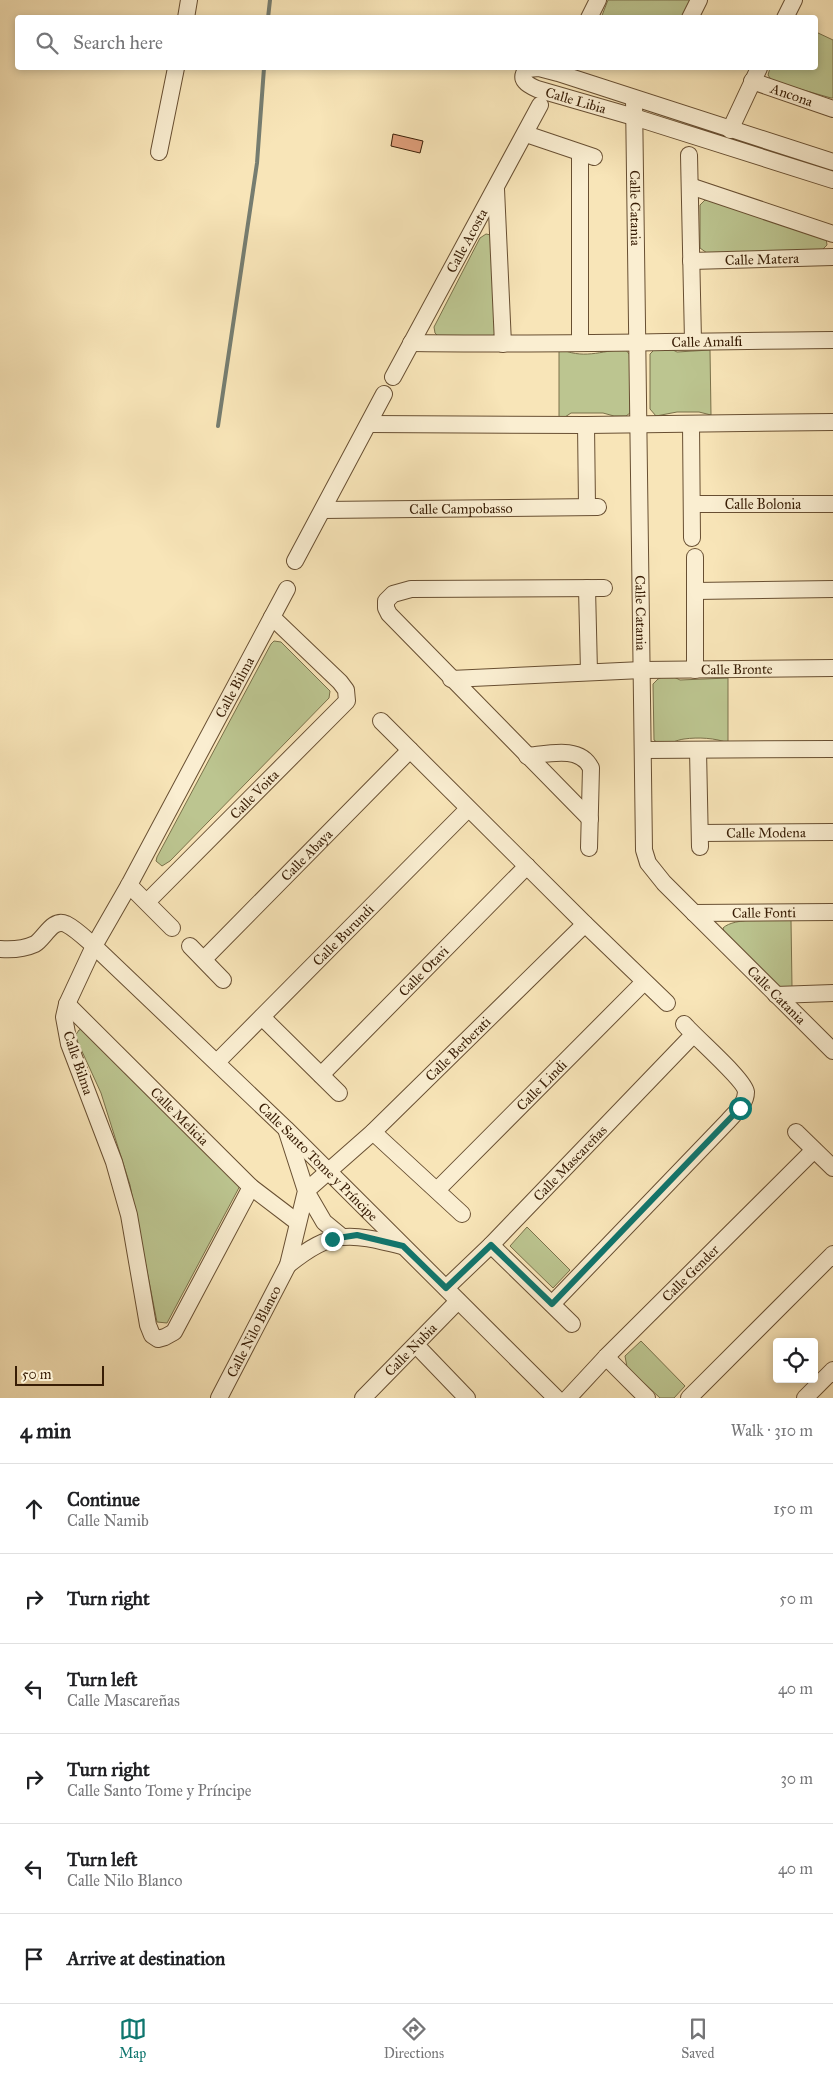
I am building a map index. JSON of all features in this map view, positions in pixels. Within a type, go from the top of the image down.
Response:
[{"type":"street","points":[[186,15],[189,0]]},
{"type":"street","points":[[590,15],[598,0]]},
{"type":"street","points":[[692,15],[699,0]]},
{"type":"street","points":[[786,15],[794,0]]},
{"type":"street","points":[[159,152],[176,70]]},
{"type":"street","name":"Calle Libia","points":[[528,70],[524,72],[524,80],[526,84],[537,89],[634,117],[833,180]]},
{"type":"street","name":"Calle Libia","points":[[560,70],[634,99],[833,162]]},
{"type":"street","points":[[730,130],[755,74]]},
{"type":"street","name":"Ancona","points":[[755,74],[833,109]]},
{"type":"street","name":"Calle Catania","points":[[634,99],[644,850],[648,863],[664,883],[833,1051]]},
{"type":"street","name":"Calle Acosta","points":[[393,377],[540,105]]},
{"type":"street","points":[[526,134],[587,155],[580,342]]},
{"type":"street","points":[[689,155],[693,342]]},
{"type":"street","points":[[690,186],[833,234]]},
{"type":"street","points":[[496,188],[503,344]]},
{"type":"street","name":"Calle Matera","points":[[691,261],[833,258]]},
{"type":"street","name":"Calle Amalfi","points":[[412,343],[503,344],[833,340]]},
{"type":"street","points":[[295,561],[384,394]]},
{"type":"street","points":[[369,424],[586,425],[833,422]]},
{"type":"street","points":[[691,424],[692,538]]},
{"type":"street","name":"Calle Campobasso","points":[[323,510],[592,507],[586,425]]},
{"type":"street","name":"Calle Bolonia","points":[[692,504],[833,504]]},
{"type":"street","points":[[694,557],[696,670]]},
{"type":"street","points":[[587,588],[589,672]]},
{"type":"street","points":[[590,819],[389,614],[386,608],[386,601],[393,594],[411,589],[604,588]]},
{"type":"street","name":"Calle Bilma","points":[[251,1188],[174,1332],[158,1339],[152,1335],[148,1325],[129,1216],[114,1162],[66,1031],[64,1017],[67,1004],[94,946],[129,885],[287,589]]},
{"type":"street","points":[[695,591],[833,589]]},
{"type":"street","name":"Calle Voita","points":[[147,902],[344,706],[348,696],[340,682],[272,617]]},
{"type":"street","name":"Calle Bronte","points":[[451,679],[642,670],[833,668]]},
{"type":"street","points":[[381,721],[468,809],[666,1002]]},
{"type":"street","points":[[643,750],[833,749]]},
{"type":"street","name":"Calle Abaya","points":[[204,959],[410,750]]},
{"type":"street","name":"Calle Modena","points":[[698,750],[700,840],[833,832]]},
{"type":"street","points":[[527,756],[571,753],[578,755],[589,764],[591,768],[589,848]]},
{"type":"street","name":"Calle Burundi","points":[[217,1062],[468,809]]},
{"type":"street","name":"Calle Otavi","points":[[321,1074],[527,866]]},
{"type":"street","points":[[129,885],[172,928]]},
{"type":"street","name":"Calle Fonti","points":[[694,913],[833,912]]},
{"type":"street","name":"Calle Santo Tome y Príncipe","points":[[0,949],[12,950],[36,943],[54,925],[60,923],[76,930],[286,1129],[556,1398]]},
{"type":"street","name":"Calle Berberati","points":[[306,1191],[373,1132],[585,924]]},
{"type":"street","points":[[190,946],[223,980]]},
{"type":"street","name":"Calle Lindi","points":[[437,1190],[644,982]]},
{"type":"street","points":[[776,995],[833,993]]},
{"type":"street","name":"Calle Melicia","points":[[67,1004],[251,1188],[297,1222]]},
{"type":"street","points":[[262,1017],[339,1093]]},
{"type":"street","name":"Calle Mascareñas","points":[[446,1288],[491,1245],[689,1029],[741,1081],[745,1087],[746,1094],[744,1102],[552,1304]]},
{"type":"street","points":[[286,1129],[306,1191],[324,1222],[349,1236],[403,1246]]},
{"type":"street","points":[[373,1132],[462,1214]]},
{"type":"street","points":[[796,1132],[833,1168]]},
{"type":"street","name":"Calle Gender","points":[[568,1398],[606,1357],[814,1150]]},
{"type":"street","name":"Calle Nilo Blanco","points":[[219,1398],[288,1264],[306,1191]]},
{"type":"street","points":[[349,1236],[366,1209]]},
{"type":"street","name":"Calle Nilo Blanco","points":[[288,1264],[320,1243],[349,1236]]},
{"type":"street","points":[[491,1245],[572,1324]]},
{"type":"street","points":[[689,1398],[833,1254]]},
{"type":"street","name":"Calle Nubia","points":[[363,1398],[458,1301]]},
{"type":"street","points":[[416,1345],[467,1398]]},
{"type":"street","points":[[606,1357],[647,1398]]},
{"type":"street","points":[[805,1398],[833,1370]]},
{"type":"green space","points":[[608,0],[692,0],[684,15],[602,15]]},
{"type":"green space","points":[[818,33],[833,40],[833,98],[772,81],[768,75],[769,70],[818,70]]},
{"type":"green space","points":[[705,200],[826,238],[827,245],[821,251],[707,253],[700,248],[700,205]]},
{"type":"green space","points":[[486,234],[491,235],[496,332],[491,338],[440,338],[435,333],[434,327],[480,238]]},
{"type":"green space","points":[[559,348],[576,354],[592,354],[625,349],[630,355],[630,413],[626,416],[614,416],[603,413],[571,413],[565,417],[559,417]]},
{"type":"green space","points":[[671,349],[677,352],[710,350],[711,415],[699,412],[677,412],[656,416],[650,409],[650,354],[654,350]]},
{"type":"green space","points":[[274,641],[281,642],[330,691],[329,698],[170,861],[162,866],[156,861],[157,857]]},
{"type":"green space","points":[[664,676],[672,676],[680,680],[728,678],[728,743],[712,739],[695,738],[661,745],[654,740],[653,684]]},
{"type":"green space","points":[[791,920],[792,987],[779,987],[725,936],[723,928],[728,924],[736,922]]},
{"type":"green space","points":[[85,1028],[242,1182],[167,1323],[157,1322],[130,1185],[101,1093],[75,1036],[79,1030]]},
{"type":"green space","points":[[527,1227],[570,1270],[553,1288],[510,1246]]},
{"type":"green space","points":[[641,1341],[685,1386],[674,1398],[660,1398],[627,1367],[625,1356]]},
{"type":"building","points":[[393,134],[423,141],[420,153],[391,146]]},
{"type":"waterway","points":[[268,15],[270,0]]},
{"type":"waterway","points":[[218,426],[257,163],[264,70]]},
{"type":"route","points":[[332,1239],[341,1236],[357,1235],[403,1246],[446,1288],[491,1245],[552,1304],[740,1108]]}]
